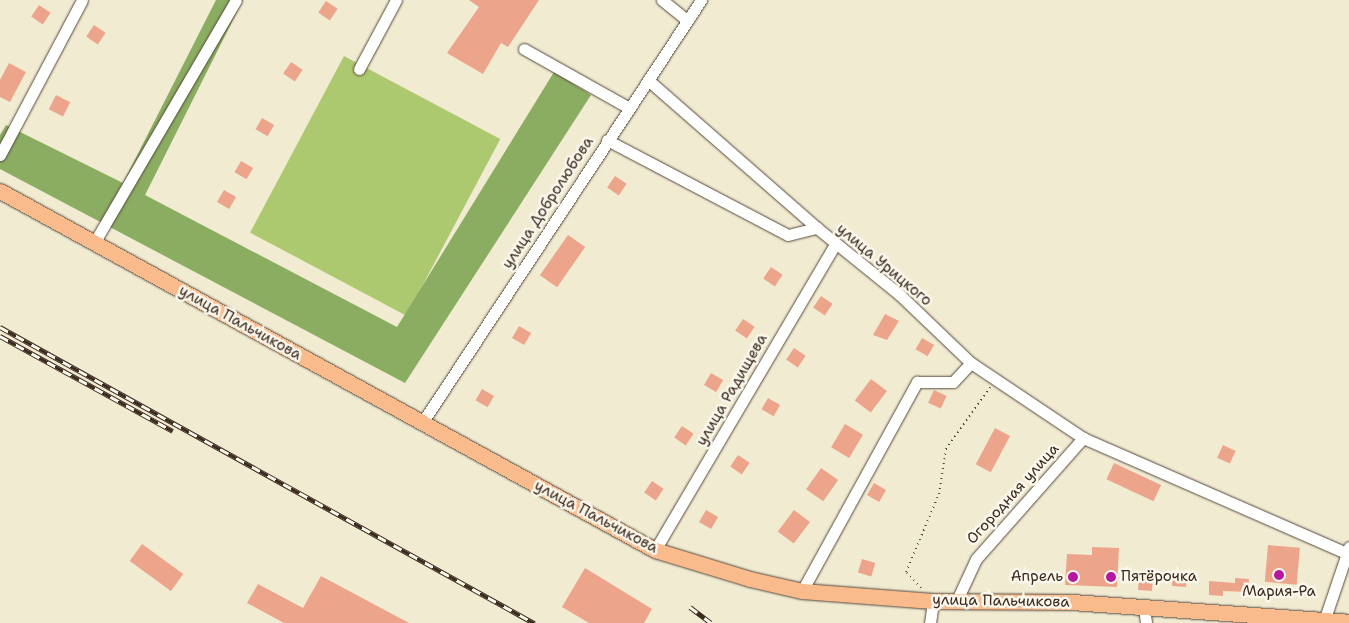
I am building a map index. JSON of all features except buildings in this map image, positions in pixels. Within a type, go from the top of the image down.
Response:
[{"type":"main road","name":"улица Пальчикова","points":[[0,191],[655,550],[750,579],[802,591],[933,601],[957,600],[1144,608],[1264,620],[1349,622]]},
{"type":"street","points":[[0,155],[82,0]]},
{"type":"street","points":[[94,243],[236,0]]},
{"type":"street","points":[[359,69],[396,0]]},
{"type":"street","points":[[662,0],[687,20]]},
{"type":"street","name":"улица Добролюбова","points":[[422,423],[701,0]]},
{"type":"street","points":[[524,50],[629,108]]},
{"type":"street","points":[[648,80],[817,228]]},
{"type":"street","name":"улица Урицкого","points":[[607,140],[788,236],[817,228],[900,295],[971,363],[994,381],[1083,438],[1347,550]]},
{"type":"street","name":"улица Радищева","points":[[655,550],[835,244]]},
{"type":"street","points":[[802,591],[917,382],[953,382],[971,363]]},
{"type":"street","name":"Огородная улица","points":[[957,600],[976,559],[1083,438]]},
{"type":"street","points":[[1324,621],[1347,550]]},
{"type":"street","points":[[930,623],[933,601]]},
{"type":"street","points":[[1144,608],[1146,623]]},
{"type":"path","points":[[933,601],[906,572],[939,494],[946,449],[994,381]]},
{"type":"green space","points":[[216,0],[243,0],[145,195],[397,327],[554,72],[591,95],[405,383],[0,169],[0,135],[6,125],[123,183]]},
{"type":"green space","points":[[344,56],[500,139],[406,316],[250,233]]},
{"type":"railway","points":[[0,327],[534,623]]},
{"type":"railway","points":[[0,336],[173,431]]},
{"type":"railway","points":[[690,607],[711,623]]},
{"type":"place","name":"Мария-Ра","points":[[1279,575]]},
{"type":"place","name":"Апрель","points":[[1073,577]]},
{"type":"place","name":"Пятёрочка","points":[[1111,577]]}]
